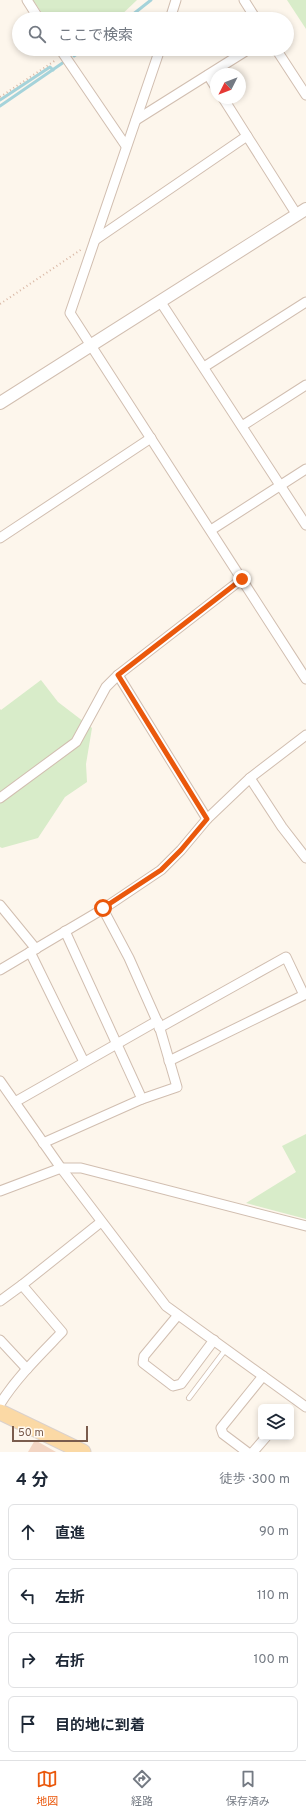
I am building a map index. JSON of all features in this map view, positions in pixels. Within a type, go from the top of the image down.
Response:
[{"type":"main road","points":[[1,1412],[83,1452]]},
{"type":"street","points":[[27,0],[35,12]]},
{"type":"street","points":[[172,12],[176,0]]},
{"type":"street","points":[[244,0],[252,12]]},
{"type":"street","points":[[64,56],[126,146]]},
{"type":"street","points":[[158,56],[70,313],[242,579],[305,673]]},
{"type":"street","points":[[136,120],[239,56]]},
{"type":"street","points":[[281,56],[306,95]]},
{"type":"street","points":[[0,403],[302,212],[247,136],[227,104]]},
{"type":"street","points":[[95,240],[247,136]]},
{"type":"street","points":[[160,301],[306,525]]},
{"type":"street","points":[[204,367],[306,302]]},
{"type":"street","points":[[242,426],[306,385]]},
{"type":"street","points":[[0,538],[151,438]]},
{"type":"street","points":[[211,530],[306,469]]},
{"type":"street","points":[[0,798],[76,742],[106,686],[118,675],[242,579]]},
{"type":"street","points":[[118,675],[207,819]]},
{"type":"street","points":[[0,970],[103,908],[161,870],[181,850],[207,819],[250,778],[306,735]]},
{"type":"street","points":[[250,778],[282,827],[306,858]]},
{"type":"street","points":[[0,905],[33,951],[84,1062]]},
{"type":"street","points":[[43,1143],[142,1099],[177,1087],[158,1024],[129,958],[103,908]]},
{"type":"street","points":[[65,931],[118,1043],[142,1099]]},
{"type":"street","points":[[15,1102],[118,1043],[158,1024],[286,957],[304,994],[169,1062]]},
{"type":"street","points":[[0,1081],[61,1168],[166,1306],[263,1376],[293,1403],[306,1407]]},
{"type":"street","points":[[0,1191],[61,1168],[81,1168],[306,1226]]},
{"type":"street","points":[[0,1301],[101,1222]]},
{"type":"street","points":[[1,1412],[10,1389],[62,1332],[22,1284]]},
{"type":"street","points":[[178,1315],[144,1356],[143,1363],[173,1386],[181,1384],[214,1340]]},
{"type":"street","points":[[0,1340],[27,1369]]},
{"type":"street","points":[[247,1452],[223,1434],[221,1428],[263,1376]]},
{"type":"street","points":[[253,1452],[263,1440]]},
{"type":"lane","points":[[189,1398],[226,1350]]},
{"type":"path","points":[[0,97],[56,56]]},
{"type":"path","points":[[0,304],[95,240]]},
{"type":"green space","points":[[33,0],[137,0],[124,12],[41,12]]},
{"type":"green space","points":[[287,0],[306,0],[306,29]]},
{"type":"green space","points":[[41,680],[58,702],[92,728],[86,764],[87,782],[65,797],[38,838],[2,848],[0,847],[0,709],[1,710]]},
{"type":"green space","points":[[306,1134],[306,1219],[246,1203],[296,1172],[282,1146]]},
{"type":"building","points":[[35,1440],[56,1452],[28,1452]]},
{"type":"waterway","points":[[136,12],[151,0]]},
{"type":"waterway","points":[[0,106],[64,62]]},
{"type":"waterway","points":[[0,100],[50,67],[53,70]]},
{"type":"route","points":[[103,908],[161,870],[181,850],[207,819],[118,675],[242,579]]}]
